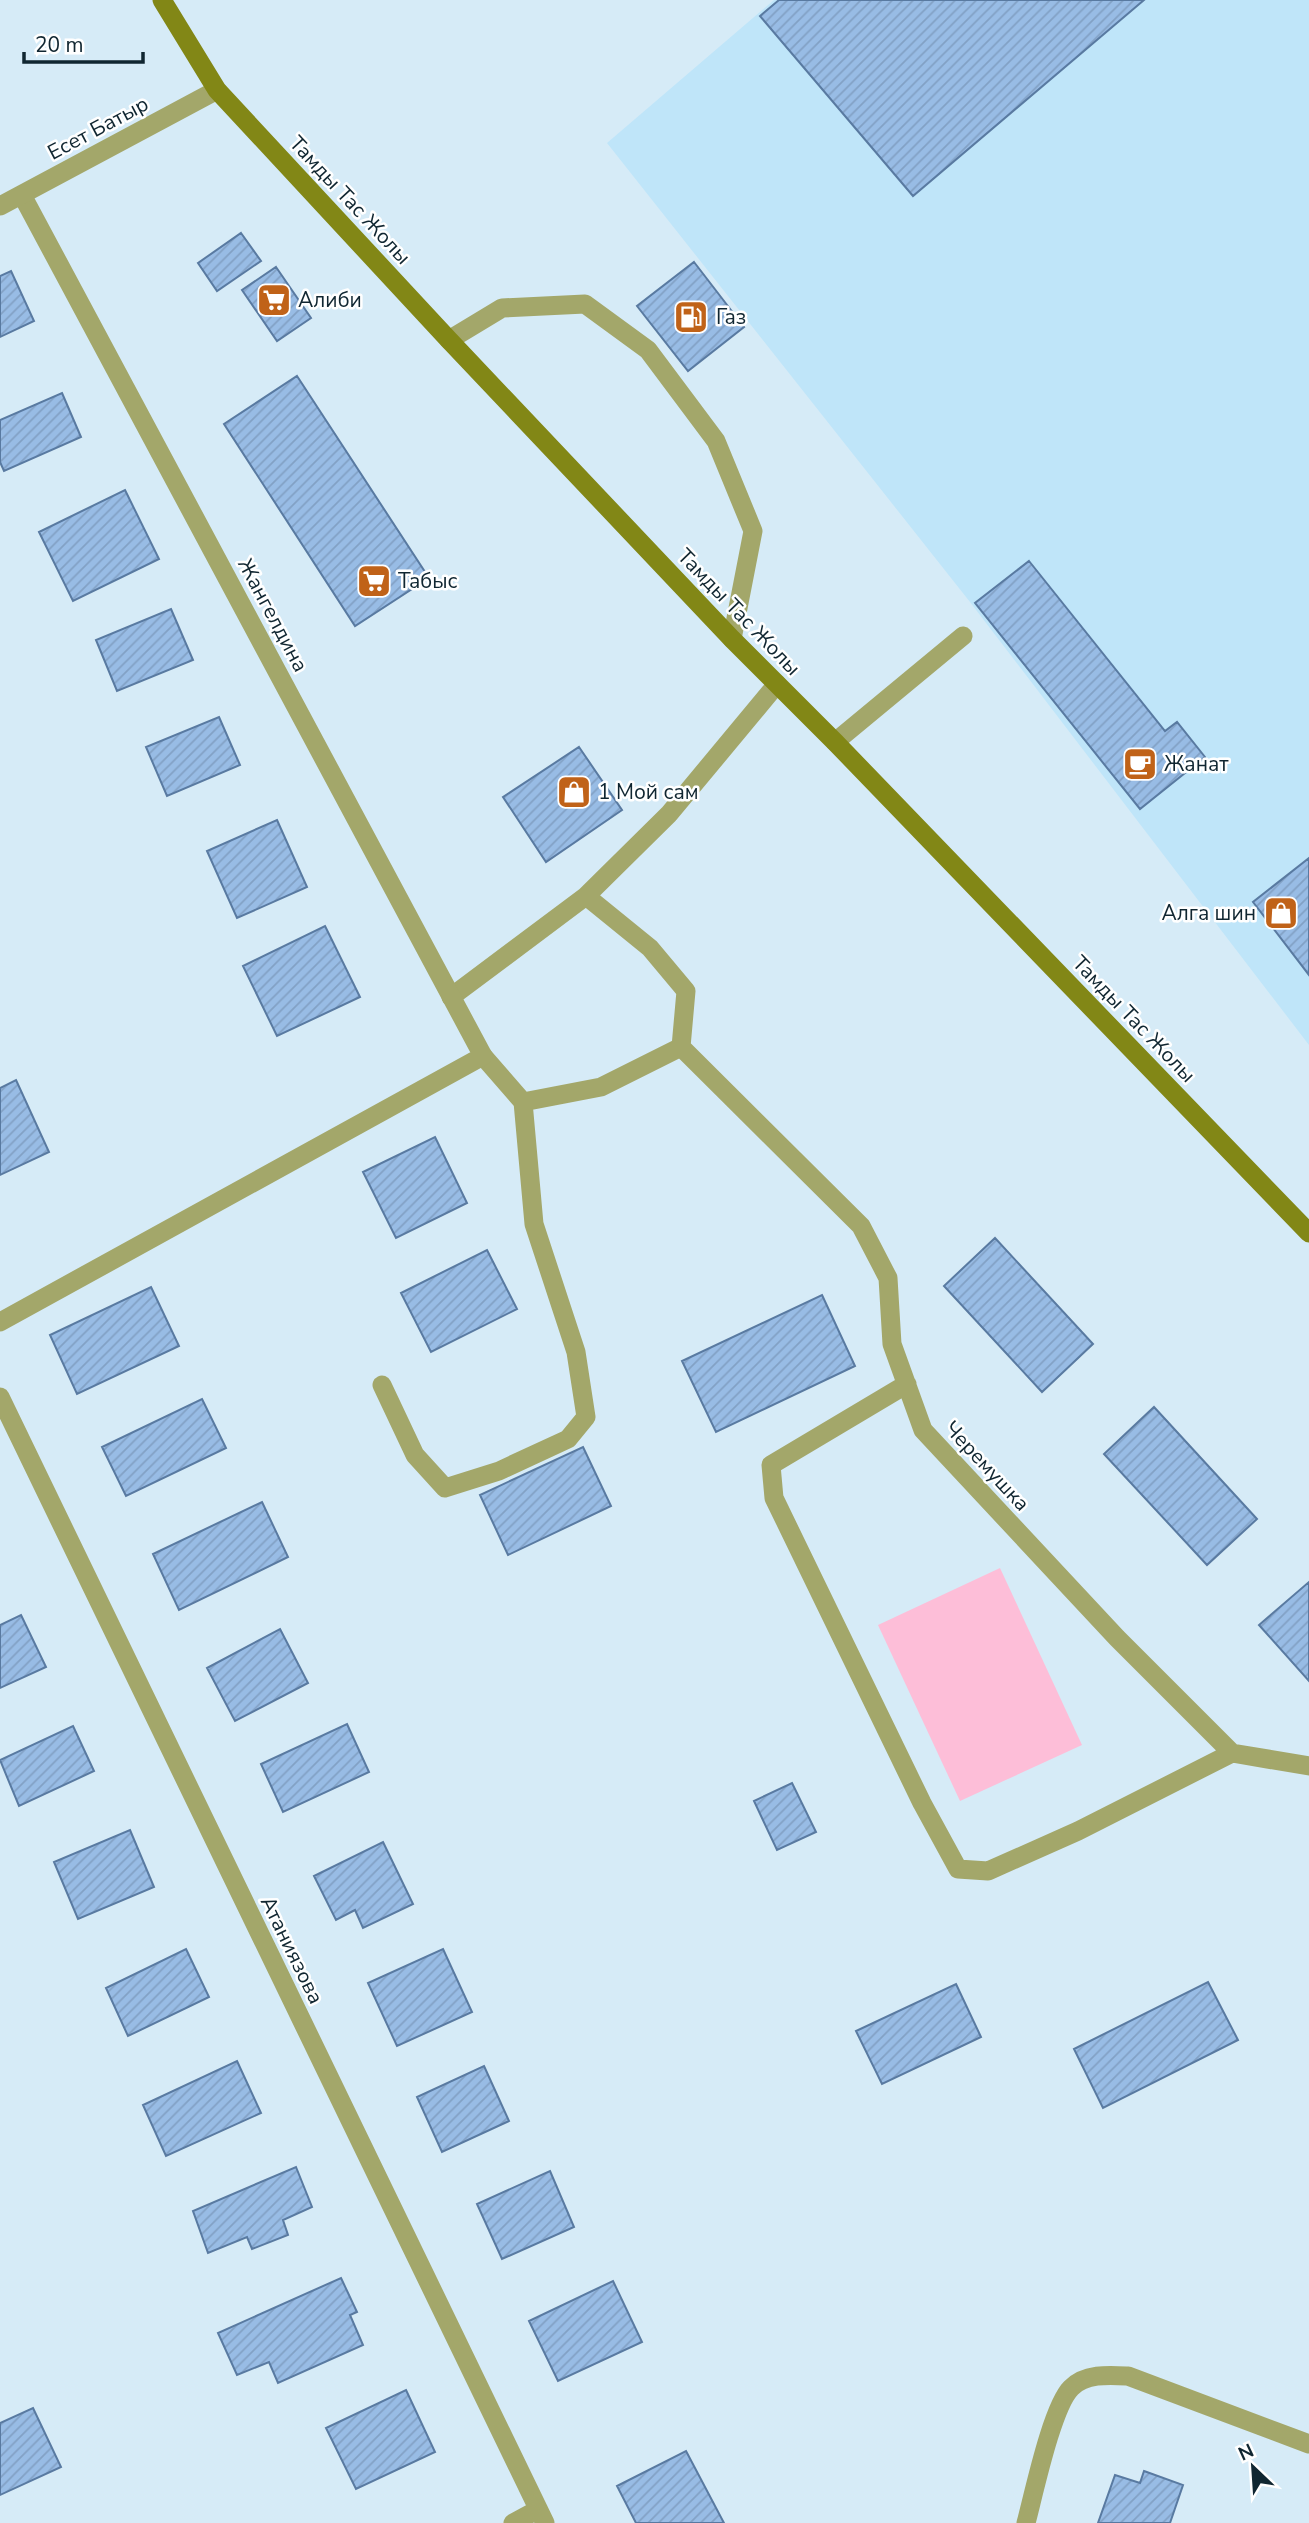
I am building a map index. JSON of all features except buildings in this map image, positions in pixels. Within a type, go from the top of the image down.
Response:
[{"type":"main road","name":"Тамды Тас Жолы","points":[[162,0],[217,90],[449,340],[732,639],[835,742],[1309,1233]]},
{"type":"street","name":"Есет Батыр","points":[[0,206],[217,90]]},
{"type":"street","name":"Жангелдина","points":[[22,195],[483,1056]]},
{"type":"street","points":[[449,340],[502,308],[585,304],[648,350],[716,441],[753,531],[732,639]]},
{"type":"street","points":[[835,742],[963,636]]},
{"type":"street","points":[[451,997],[586,896],[669,814],[777,684]]},
{"type":"street","points":[[523,1102],[601,1087],[681,1046],[686,991],[650,948],[586,896]]},
{"type":"street","name":"Черемушка","points":[[681,1046],[861,1226],[888,1278],[892,1344],[923,1430],[1117,1638],[1232,1754]]},
{"type":"street","points":[[0,1322],[483,1056],[523,1102],[534,1224],[576,1352],[586,1417],[568,1439],[499,1471],[445,1488],[415,1455],[382,1385]]},
{"type":"street","points":[[906,1384],[771,1465],[774,1498],[922,1803],[958,1869],[988,1871],[1079,1831],[1232,1754],[1309,1766]]},
{"type":"street","name":"Атаниязова","points":[[0,1396],[541,2517]]},
{"type":"street","points":[[1026,2523],[1055,2417],[1071,2387],[1099,2374],[1128,2376],[1309,2444]]},
{"type":"street","points":[[513,2523],[541,2517]]},
{"type":"shaded area","points":[[774,0],[1309,0],[1309,1045],[970,602],[607,143]]},
{"type":"shaded area","points":[[1000,1568],[1082,1745],[960,1801],[878,1625]]},
{"type":"place","name":"Алиби","points":[[274,300]]},
{"type":"place","name":"Газ","points":[[691,317]]},
{"type":"place","name":"Табыс","points":[[374,581]]},
{"type":"place","name":"Жанат","points":[[1140,764]]},
{"type":"place","name":"1 Мой сам","points":[[574,792]]},
{"type":"place","name":"Алга шин","points":[[1281,913]]}]
